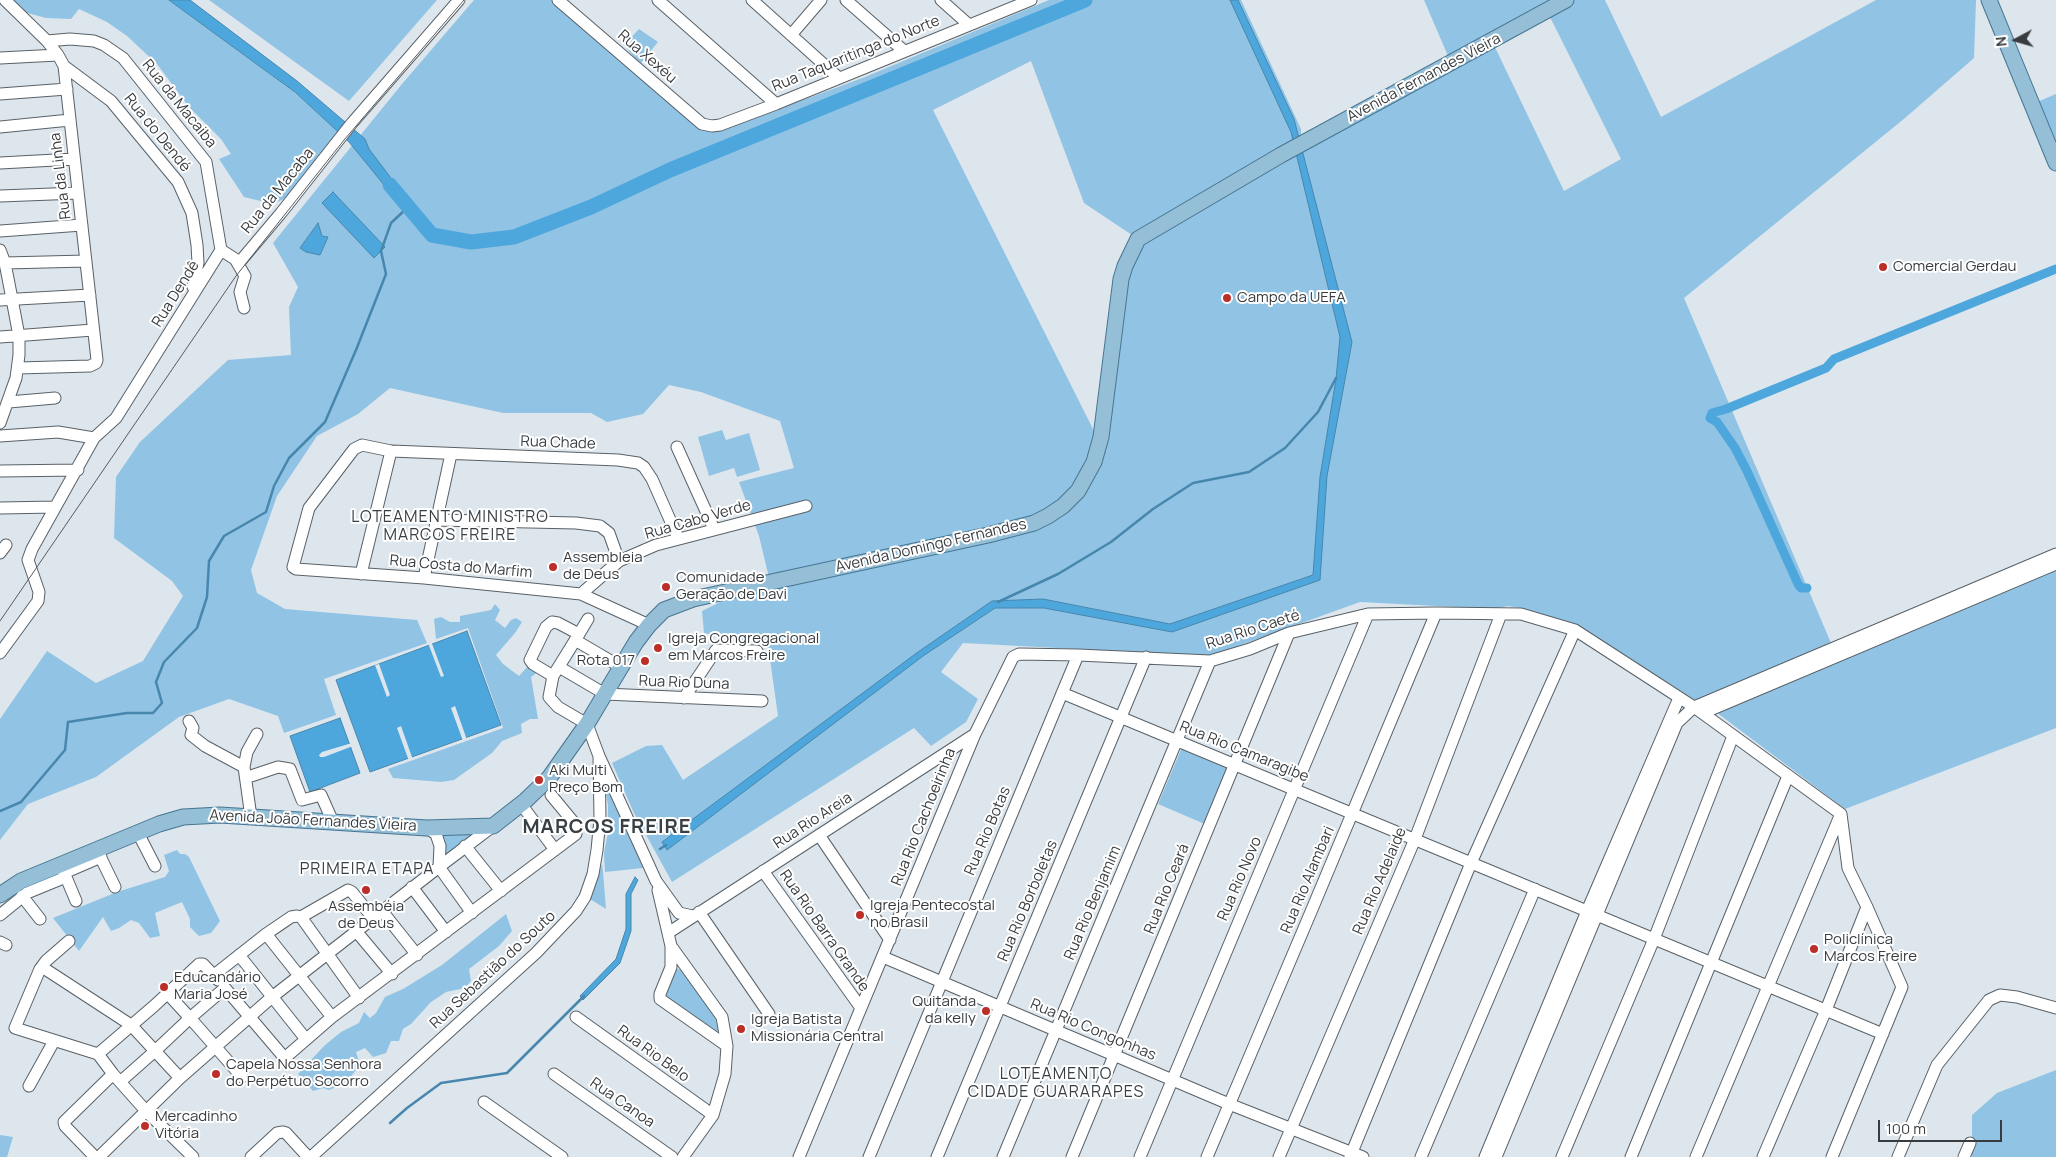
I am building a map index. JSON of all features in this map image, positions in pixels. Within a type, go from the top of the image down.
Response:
[{"type":"main road","name":"Avenida Fernandes Vieira","points":[[1281,155],[1566,0]]},
{"type":"main road","points":[[1990,0],[2056,163]]},
{"type":"main road","name":"Avenida Domingo Fernandes","points":[[604,694],[649,625],[664,610],[693,599],[1021,527],[1048,516],[1063,506],[1086,480],[1102,437],[1121,280],[1135,244],[1143,235],[1281,155]]},
{"type":"main road","points":[[493,826],[521,804],[549,778],[587,724],[604,694]]},
{"type":"main road","name":"Avenida João Fernandes Vieira","points":[[0,895],[21,881],[63,872],[138,833],[183,817],[202,815],[251,817],[427,828],[493,826]]},
{"type":"street","name":"Rua da Linha","points":[[5,0],[47,41],[58,54],[64,66],[97,360],[96,363],[90,366],[18,368]]},
{"type":"street","name":"Rua da Macaba","points":[[238,264],[281,213],[341,136],[459,0]]},
{"type":"street","name":"Rua Xexéu","points":[[558,0],[702,124],[720,125]]},
{"type":"street","points":[[658,0],[776,104]]},
{"type":"street","points":[[752,0],[839,78]]},
{"type":"street","points":[[791,35],[821,0]]},
{"type":"street","points":[[846,0],[904,51]]},
{"type":"street","points":[[941,0],[968,24]]},
{"type":"street","name":"Rua Taquaritinga do Norte","points":[[720,125],[1031,0]]},
{"type":"street","name":"Rua da Macaiba","points":[[47,41],[70,39],[94,41],[115,52],[128,63],[159,105],[206,162],[222,250]]},
{"type":"street","points":[[0,58],[58,54]]},
{"type":"street","name":"Rua do Dendé","points":[[64,66],[111,101],[178,182],[192,213],[198,246],[197,270],[190,299]]},
{"type":"street","points":[[0,94],[66,89]]},
{"type":"street","points":[[0,127],[70,120]]},
{"type":"street","points":[[0,163],[74,159]]},
{"type":"street","points":[[0,196],[78,193]]},
{"type":"street","points":[[0,231],[82,225]]},
{"type":"street","points":[[0,250],[5,263],[19,336],[18,368],[9,402],[0,423]]},
{"type":"street","points":[[222,250],[238,264],[245,277],[240,292],[244,308]]},
{"type":"street","name":"Rua Dendê","points":[[94,438],[116,418],[222,250]]},
{"type":"street","points":[[5,263],[86,262]]},
{"type":"street","points":[[0,300],[90,295]]},
{"type":"street","points":[[0,337],[93,330]]},
{"type":"street","points":[[9,402],[55,398]]},
{"type":"street","points":[[0,436],[58,432],[94,438],[78,470],[28,556],[39,592],[38,601],[0,653]]},
{"type":"street","name":"Rua Chade","points":[[294,569],[309,508],[354,449],[358,446],[367,445],[391,451],[624,460],[638,463],[644,467],[652,479],[678,538]]},
{"type":"street","points":[[677,447],[714,529]]},
{"type":"street","points":[[361,574],[391,451]]},
{"type":"street","points":[[424,578],[451,454]]},
{"type":"street","points":[[0,471],[78,470]]},
{"type":"street","name":"Rua Cabo Verde","points":[[581,594],[619,561],[678,538],[806,506]]},
{"type":"street","points":[[0,508],[55,507]]},
{"type":"street","points":[[437,520],[576,523],[600,526],[608,533],[619,561]]},
{"type":"street","points":[[1485,1157],[1591,913],[1677,723],[1698,710],[2056,554]]},
{"type":"street","points":[[1698,710],[2056,564]]},
{"type":"street","name":"Rua Costa do Marfim","points":[[294,569],[424,578],[581,594],[649,625]]},
{"type":"street","name":"Rua Rio Alambari","points":[[1206,1157],[1436,613]]},
{"type":"street","name":"Rua Rio Caeté","points":[[1013,657],[1019,654],[1078,654],[1210,661],[1250,649],[1289,633],[1368,614],[1521,614],[1575,630],[1698,710],[1841,814]]},
{"type":"street","name":"Rua Rio Novo","points":[[1140,1157],[1368,614]]},
{"type":"street","name":"Rua Rio Adelaide","points":[[1280,1157],[1414,839],[1501,614]]},
{"type":"street","points":[[588,619],[556,672],[548,694],[551,700],[587,724],[599,756],[656,881],[679,913],[696,914],[769,1014]]},
{"type":"street","points":[[604,694],[556,672],[533,664],[530,660],[546,627],[556,622],[621,667]]},
{"type":"street","points":[[1351,1155],[1471,863],[1575,630]]},
{"type":"street","name":"Rua Rio Ceará","points":[[1072,1157],[1289,633]]},
{"type":"street","points":[[684,698],[716,650],[757,651]]},
{"type":"street","name":"Rua Rio Botas","points":[[869,1157],[1078,654]]},
{"type":"street","name":"Rua Rio Cachoeirinha","points":[[799,1157],[975,734],[1013,657]]},
{"type":"street","name":"Rua Rio Borboletas","points":[[937,1157],[1146,657]]},
{"type":"street","name":"Rua Rio Benjamim","points":[[1003,1157],[1210,661]]},
{"type":"street","name":"Rua Rio Camaragibe","points":[[1062,693],[1883,1034]]},
{"type":"street","name":"Rua Rio Duna","points":[[604,694],[762,701]]},
{"type":"street","points":[[1496,1157],[1591,913],[1679,698]]},
{"type":"street","points":[[189,721],[193,728],[191,735],[205,746],[248,772],[278,767],[290,769],[302,800],[321,795],[333,822]]},
{"type":"street","points":[[251,817],[247,752],[257,734]]},
{"type":"street","name":"Rua Rio Areia","points":[[668,933],[975,734]]},
{"type":"street","points":[[1562,1157],[1654,939],[1733,736]]},
{"type":"street","name":"Rua Sebastião do Souto","points":[[309,1157],[536,953],[576,911],[585,897],[593,874],[598,850],[600,818],[599,756]]},
{"type":"street","points":[[1631,1157],[1788,776]]},
{"type":"street","points":[[98,1054],[201,964],[225,988],[284,1056],[287,1055],[332,1017],[392,974],[576,834],[575,824],[551,795]]},
{"type":"street","points":[[521,804],[555,850]]},
{"type":"street","points":[[1832,1157],[1902,986],[1867,907],[1851,877],[1848,868],[1841,814]]},
{"type":"street","points":[[1696,1157],[1841,814]]},
{"type":"street","points":[[225,988],[156,1051],[116,1078],[65,1120],[64,1124],[97,1157],[180,1078],[272,997],[493,826]]},
{"type":"street","points":[[427,828],[436,834],[440,846],[439,866],[472,913]]},
{"type":"street","points":[[138,833],[155,866]]},
{"type":"street","points":[[819,835],[890,940]]},
{"type":"street","points":[[465,846],[501,891]]},
{"type":"street","points":[[99,854],[116,887]]},
{"type":"street","name":"Rua Rio Barra Grande","points":[[763,871],[860,1008]]},
{"type":"street","points":[[0,915],[22,896],[63,872],[76,901]]},
{"type":"street","points":[[656,881],[671,946],[670,974],[660,994],[660,999],[727,1046]]},
{"type":"street","points":[[412,887],[446,932]]},
{"type":"street","points":[[1421,1157],[1535,889]]},
{"type":"street","points":[[214,976],[266,934],[291,917],[301,917],[348,890],[352,892],[373,918]]},
{"type":"street","points":[[22,896],[40,919]]},
{"type":"street","points":[[1763,1157],[1826,1010],[1867,907]]},
{"type":"street","points":[[382,911],[417,955]]},
{"type":"street","points":[[301,917],[359,998]]},
{"type":"street","points":[[356,931],[392,974]]},
{"type":"street","points":[[266,934],[332,1017]]},
{"type":"street","points":[[69,941],[46,961],[42,967],[15,1028],[98,1054],[116,1078],[146,1111],[193,1157]]},
{"type":"street","points":[[671,946],[722,1017],[727,1046],[725,1074],[713,1115],[683,1157]]},
{"type":"street","points":[[239,955],[306,1038]]},
{"type":"street","name":"Rua Rio Congonhas","points":[[883,957],[1229,1104],[1292,1128],[1351,1155],[1363,1157]]},
{"type":"street","points":[[42,967],[131,1025],[180,1078]]},
{"type":"street","points":[[168,994],[242,1078]]},
{"type":"street","points":[[1898,1157],[1937,1066],[1990,1000],[2000,995],[2017,997],[2056,1008]]},
{"type":"street","name":"Rua Rio Belo","points":[[576,1017],[713,1115]]},
{"type":"street","points":[[29,1086],[54,1041]]},
{"type":"street","name":"Rua Canoa","points":[[554,1074],[672,1157]]},
{"type":"street","points":[[484,1102],[562,1157]]},
{"type":"street","points":[[252,1157],[277,1133],[283,1132],[309,1157]]},
{"type":"street","points":[[1964,1157],[1970,1143]]},
{"type":"street","points":[[241,1157],[246,1157]]},
{"type":"shaded area","points":[[12,0],[170,0],[299,96],[338,132],[286,198],[273,204],[244,197],[219,159],[231,154],[221,139],[189,107],[157,64],[127,36],[107,22],[79,9],[71,19],[46,18],[24,12]]},
{"type":"shaded area","points":[[169,0],[190,0],[297,81],[365,139],[369,149],[406,198],[398,202],[349,142],[296,93]]},
{"type":"shaded area","points":[[209,0],[437,0],[349,101]]},
{"type":"shaded area","points":[[474,0],[555,0],[707,129],[720,131],[865,77],[1049,0],[1072,0],[876,82],[914,70],[1085,0],[1241,0],[1301,129],[1301,143],[1451,63],[1424,0],[1605,0],[1661,117],[1876,0],[1976,0],[1974,58],[1905,118],[1684,298],[1831,643],[1697,701],[1580,627],[1526,609],[1508,606],[1495,609],[1360,602],[1210,656],[963,643],[941,672],[978,699],[966,722],[931,746],[914,728],[672,882],[634,813],[612,763],[646,746],[662,745],[683,780],[778,716],[768,645],[704,633],[702,611],[755,585],[770,582],[759,536],[739,482],[794,468],[780,421],[701,392],[669,385],[643,414],[607,422],[591,413],[503,413],[390,388],[358,414],[317,436],[277,496],[251,570],[257,593],[285,609],[417,620],[427,643],[324,679],[336,715],[284,733],[278,716],[229,699],[179,717],[96,777],[28,804],[0,840],[0,719],[47,651],[96,683],[143,661],[183,596],[172,581],[114,538],[116,477],[140,442],[228,360],[291,355],[289,307],[298,287],[273,243],[402,84]],"holes":[[[1547,11],[1621,159],[1564,191],[1492,41]],[[1031,61],[1084,203],[1138,239],[1121,279],[1095,433],[933,110]]]},
{"type":"shaded area","points":[[1230,0],[1238,0],[1294,119],[1352,342],[1327,476],[1320,580],[1172,632],[1044,608],[995,608],[923,656],[667,850],[662,842],[918,652],[992,601],[1043,599],[1170,624],[1313,575],[1320,477],[1336,379],[1340,337],[1291,132]]},
{"type":"shaded area","points":[[639,29],[658,42],[640,64],[624,45]]},
{"type":"shaded area","points":[[2056,94],[2056,145],[2037,102]]},
{"type":"shaded area","points":[[333,192],[385,247],[374,258],[322,203]]},
{"type":"shaded area","points":[[318,223],[322,236],[328,237],[320,255],[306,252],[300,248]]},
{"type":"shaded area","points":[[722,430],[726,440],[749,433],[760,470],[737,477],[734,468],[709,476],[698,437]]},
{"type":"shaded area","points":[[2056,568],[2056,728],[1845,809],[1716,712]]},
{"type":"shaded area","points":[[495,604],[500,610],[495,620],[505,628],[511,620],[516,618],[522,622],[496,655],[503,664],[519,676],[529,665],[539,671],[531,677],[538,719],[530,719],[521,724],[522,733],[502,741],[492,753],[454,780],[441,782],[393,778],[388,769],[503,728],[468,628],[436,639],[434,619],[441,617],[450,622],[460,622],[460,616],[491,610]]},
{"type":"shaded area","points":[[467,631],[501,725],[370,772],[336,680]]},
{"type":"shaded area","points":[[340,718],[360,773],[310,792],[290,736]]},
{"type":"shaded area","points":[[1183,745],[1232,766],[1207,825],[1158,804]]},
{"type":"shaded area","points":[[601,767],[643,868],[605,872],[604,853],[608,833],[608,805]]},
{"type":"shaded area","points":[[478,830],[441,861],[440,832]]},
{"type":"shaded area","points":[[177,850],[180,854],[185,854],[189,857],[220,921],[211,933],[199,936],[190,927],[190,919],[182,902],[155,913],[160,936],[150,938],[139,923],[131,920],[111,931],[103,917],[79,951],[53,918],[117,892],[165,877],[169,871],[164,855]]},
{"type":"shaded area","points":[[602,864],[603,872],[606,909],[590,899]]},
{"type":"shaded area","points":[[635,877],[638,880],[631,894],[631,931],[620,963],[583,1000],[580,996],[616,959],[626,929],[626,894]]},
{"type":"shaded area","points":[[506,914],[512,931],[499,946],[469,969],[471,981],[465,988],[446,992],[431,1002],[411,1024],[403,1029],[399,1041],[391,1041],[386,1053],[373,1057],[365,1048],[356,1052],[360,1065],[349,1079],[329,1090],[323,1088],[313,1091],[298,1074],[324,1046],[341,1032],[359,1023],[364,1012],[370,1018],[376,1013],[385,997],[403,989],[442,965]]},
{"type":"shaded area","points":[[675,970],[683,971],[714,1015],[720,1033],[661,995]]},
{"type":"shaded area","points":[[2056,1070],[2056,1157],[1972,1157],[1972,1115],[1997,1093]]},
{"type":"shaded area","points":[[0,1135],[13,1137],[7,1157],[0,1157]]},
{"type":"pier","points":[[431,641],[444,676],[441,677],[428,643]]},
{"type":"pier","points":[[379,664],[390,695],[387,697],[375,665]]},
{"type":"pier","points":[[455,706],[467,740],[463,741],[451,708]]},
{"type":"pier","points":[[401,726],[413,760],[409,761],[397,728]]},
{"type":"pier","points":[[352,743],[353,746],[324,757],[319,755],[322,752]]},
{"type":"waterway","points":[[390,185],[432,235],[471,242],[514,237],[591,207],[670,170],[1085,0]]},
{"type":"waterway","points":[[0,811],[21,802],[65,750],[68,722],[127,713],[153,713],[162,703],[156,682],[164,662],[197,628],[207,597],[209,561],[224,536],[266,512],[274,486],[289,458],[325,422],[386,274],[381,251],[391,223],[408,207]]},
{"type":"waterway","points":[[1807,588],[1801,588],[1798,584],[1747,471],[1735,448],[1717,422],[1710,418],[1712,413],[1826,368],[1834,359],[2056,269]]},
{"type":"waterway","points":[[998,602],[1058,574],[1111,542],[1153,509],[1193,483],[1249,472],[1285,448],[1318,412],[1336,378]]},
{"type":"waterway","points":[[660,849],[666,845]]},
{"type":"waterway","points":[[390,1123],[441,1083],[507,1073],[584,996]]},
{"type":"tram line","points":[[0,621],[236,276],[344,140],[464,0]]},
{"type":"place","name":"Comercial Gerdau","points":[[1883,267]]},
{"type":"place","name":"Campo da UEFA","points":[[1227,298]]},
{"type":"place","name":"Assembleia de Deus","points":[[553,567]]},
{"type":"place","name":"Comunidade Geração de Davi","points":[[666,587]]},
{"type":"place","name":"Igreja Congregacional em Marcos Freire","points":[[658,648]]},
{"type":"place","name":"Rota 017","points":[[645,661]]},
{"type":"place","name":"Aki Multi Preço Bom","points":[[539,780]]},
{"type":"place","name":"Assembéia de Deus","points":[[366,890]]},
{"type":"place","name":"Igreja Pentecostal no Brasil","points":[[860,915]]},
{"type":"place","name":"Policlínica Marcos Freire","points":[[1814,949]]},
{"type":"place","name":"Educandário Maria José","points":[[164,987]]},
{"type":"place","name":"Quitanda da kelly","points":[[986,1011]]},
{"type":"place","name":"Igreja Batista Missionária Central","points":[[741,1029]]},
{"type":"place","name":"Capela Nossa Senhora do Perpétuo Socorro","points":[[216,1074]]},
{"type":"place","name":"Mercadinho Vitória","points":[[145,1126]]},
{"type":"district","name":"LOTEAMENTO MINISTRO MARCOS FREIRE","points":[[450,527]]},
{"type":"district","name":"MARCOS FREIRE","points":[[607,827]]},
{"type":"district","name":"PRIMEIRA ETAPA","points":[[367,870]]},
{"type":"district","name":"LOTEAMENTO CIDADE GUARARAPES","points":[[1056,1084]]}]
